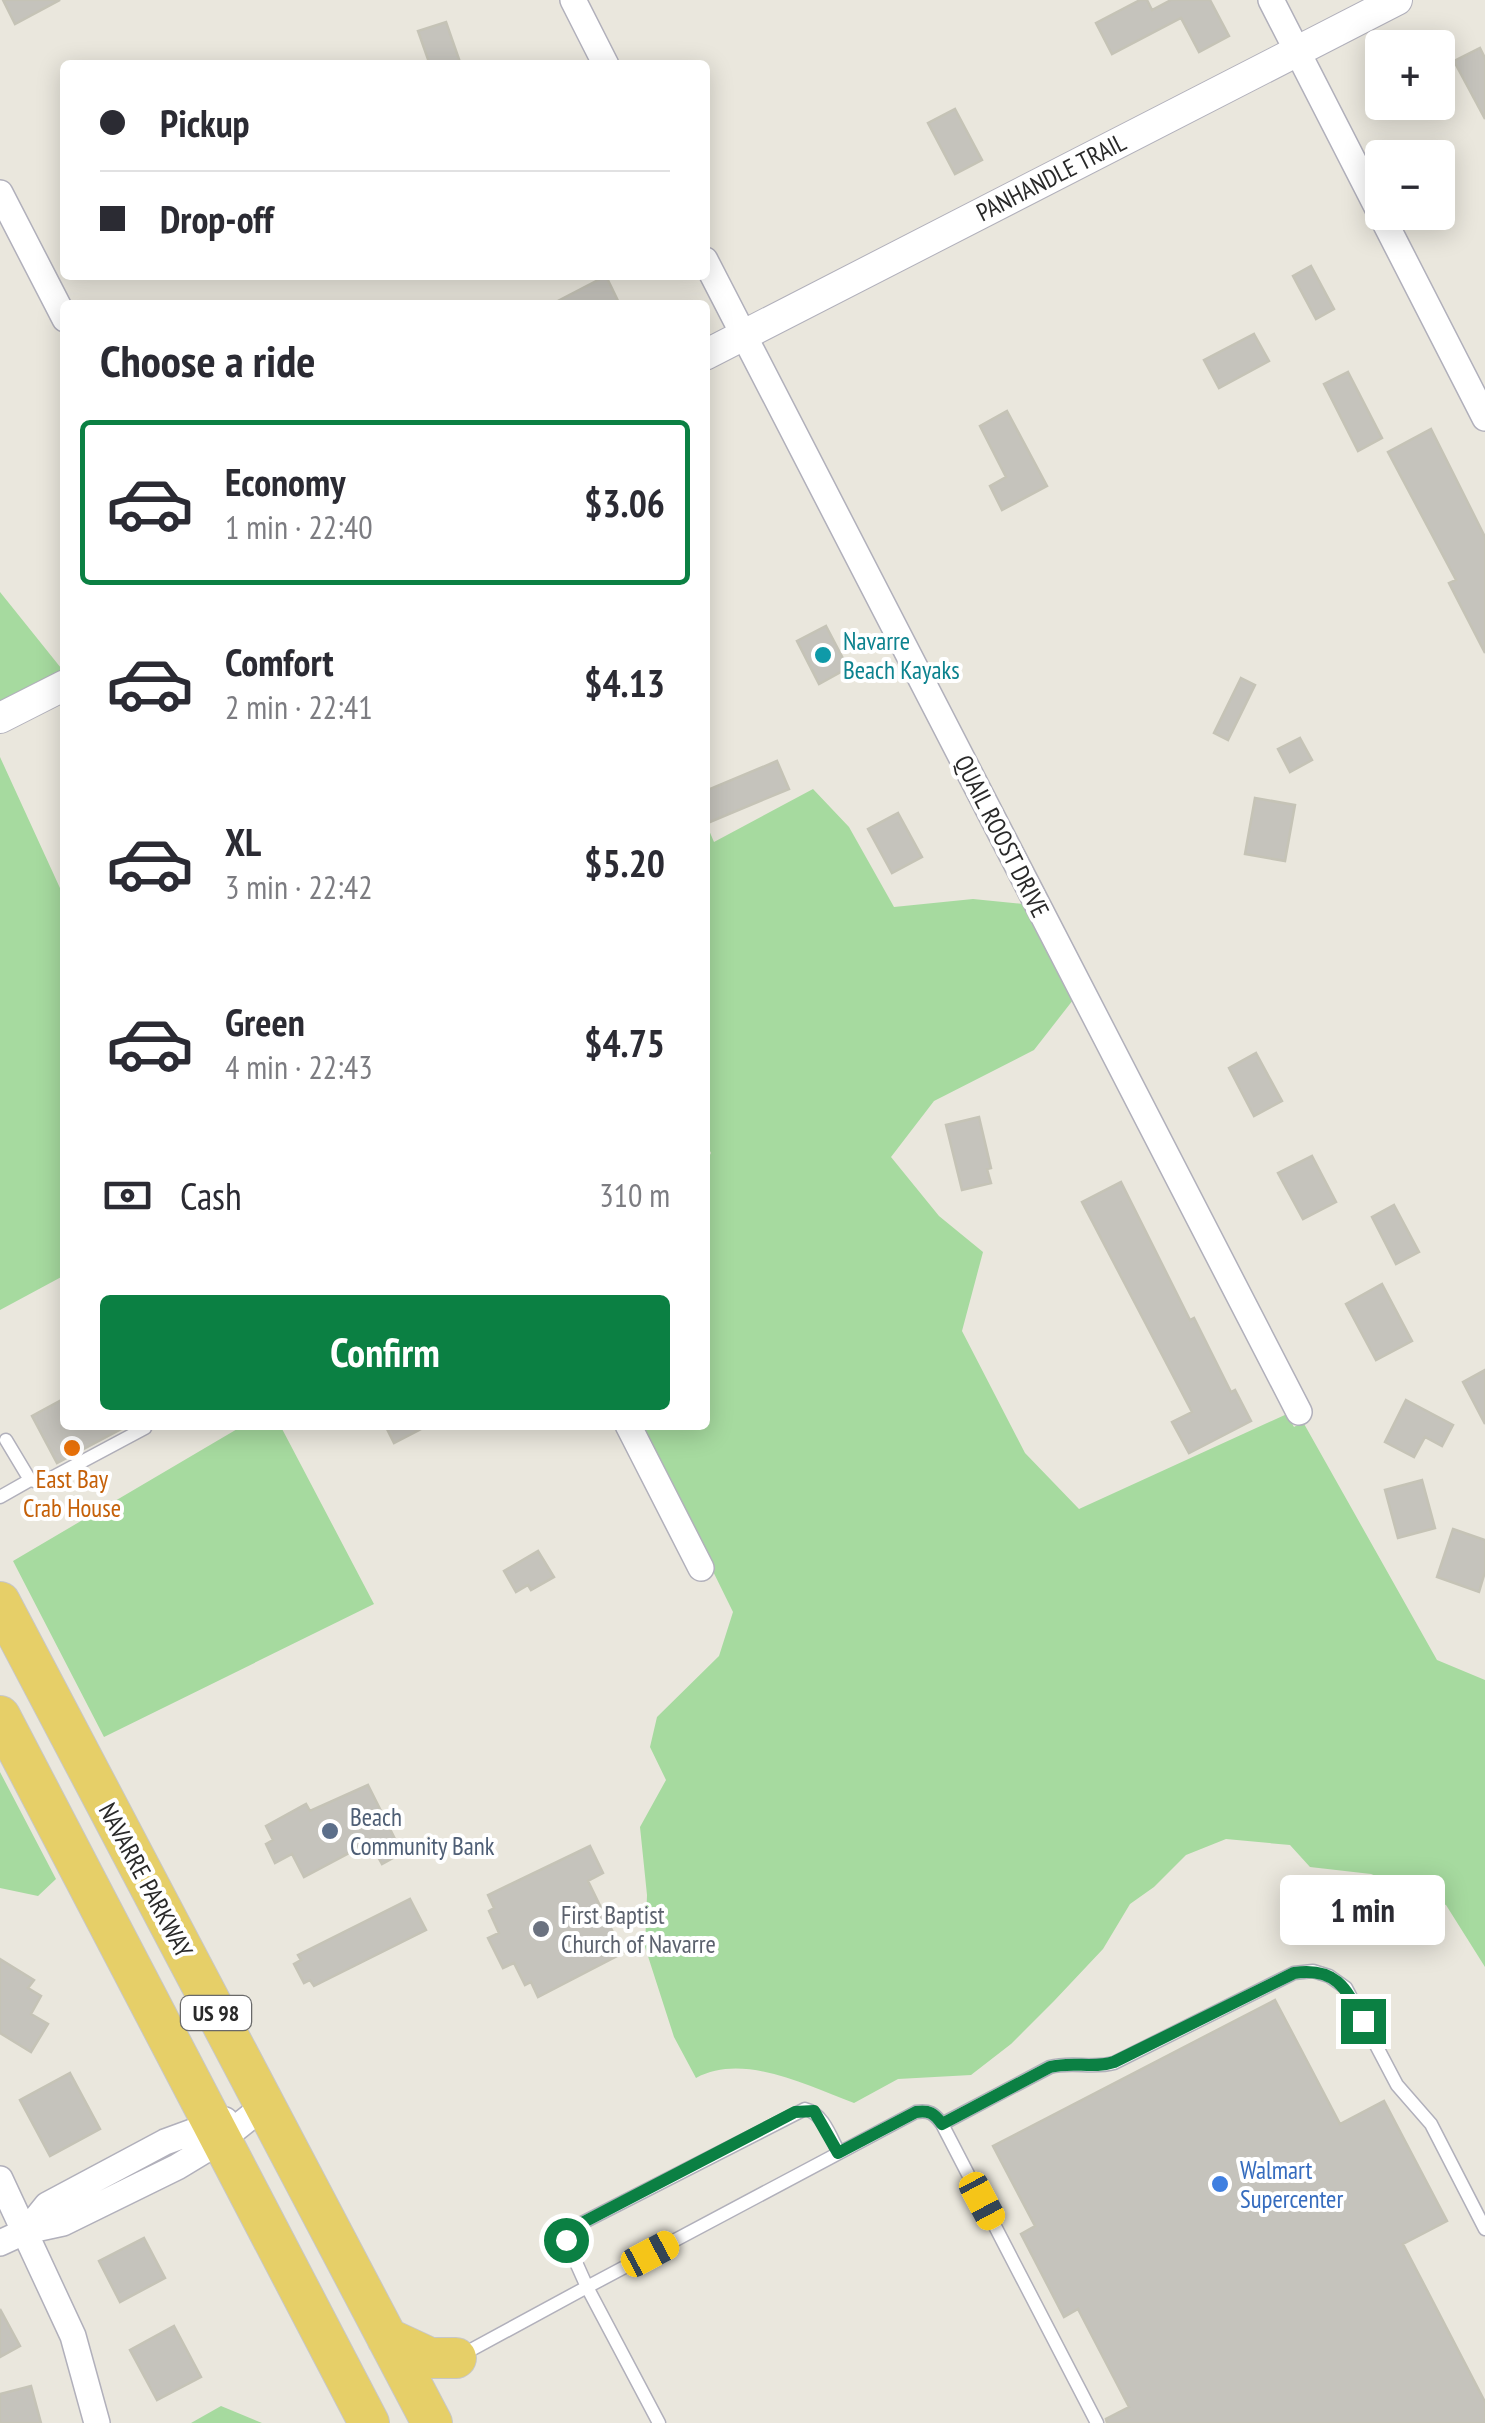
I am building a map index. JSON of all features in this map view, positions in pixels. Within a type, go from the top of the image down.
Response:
[{"type":"highway","name":"NAVARRE PARKWAY","points":[[0,1602],[387,2338],[436,2423]]},
{"type":"highway","name":"US 98","points":[[0,1716],[369,2423]]},
{"type":"highway","points":[[387,2338],[430,2358],[456,2358],[444,2382],[436,2423]]},
{"type":"street","points":[[573,0],[603,60]]},
{"type":"street","points":[[1271,0],[1485,418]]},
{"type":"street","name":"PANHANDLE TRAIL","points":[[710,352],[1396,0]]},
{"type":"street","points":[[0,193],[60,309]]},
{"type":"street","name":"QUAIL ROOST DRIVE","points":[[710,270],[1299,1412]]},
{"type":"street","points":[[0,718],[60,688]]},
{"type":"street","points":[[631,1430],[701,1568]]},
{"type":"street","points":[[0,2244],[26,2230],[47,2205],[165,2142],[216,2133],[264,2106]]},
{"type":"street","points":[[0,2178],[74,2336],[97,2423]]},
{"type":"lane","points":[[0,1497],[30,1480],[42,1483],[140,1430]]},
{"type":"lane","points":[[6,1440],[30,1480]]},
{"type":"lane","points":[[942,2124],[1050,2067],[1065,2063],[1098,2068],[1294,1973],[1313,1970],[1346,1988],[1397,2085],[1431,2124],[1485,2229]]},
{"type":"lane","points":[[456,2358],[838,2153],[926,2110],[942,2124],[1097,2423]]},
{"type":"lane","points":[[659,2423],[566,2240],[580,2224],[795,2112],[814,2111],[838,2153]]},
{"type":"green space","points":[[0,592],[60,667],[60,676],[0,706]]},
{"type":"green space","points":[[0,757],[60,888],[60,1278],[0,1310]]},
{"type":"green space","points":[[813,789],[849,827],[894,907],[973,899],[1024,904],[1073,1000],[1034,1050],[934,1101],[891,1157],[939,1216],[983,1252],[962,1331],[1025,1453],[1079,1509],[1287,1414],[1294,1427],[1303,1422],[1437,1660],[1485,1680],[1485,1967],[1446,1905],[1371,1874],[1310,1867],[1290,1845],[1226,1839],[1186,1855],[1154,1887],[1130,1904],[1103,1949],[1011,2044],[971,2075],[898,2079],[854,2103],[755,2070],[714,2071],[696,2078],[674,2037],[645,1947],[647,1895],[640,1827],[666,1780],[650,1747],[657,1717],[719,1656],[733,1612],[643,1430],[710,1430],[710,833],[714,842]]},
{"type":"green space","points":[[236,1430],[283,1430],[374,1604],[104,1737],[13,1561]]},
{"type":"green space","points":[[0,1772],[56,1879],[38,1896],[0,1888]]},
{"type":"green space","points":[[221,2406],[262,2423],[191,2423]]},
{"type":"building","points":[[3,0],[60,0],[15,24]]},
{"type":"building","points":[[1147,0],[1152,10],[1171,0],[1210,0],[1229,36],[1199,52],[1181,18],[1112,54],[1096,23]]},
{"type":"building","points":[[446,22],[459,60],[428,60],[418,31]]},
{"type":"building","points":[[1480,48],[1485,58],[1485,119],[1455,63]]},
{"type":"building","points":[[955,109],[982,160],[955,174],[928,123]]},
{"type":"building","points":[[1311,266],[1334,309],[1316,319],[1293,276]]},
{"type":"building","points":[[598,280],[608,280],[618,300],[560,300]]},
{"type":"building","points":[[1254,334],[1269,361],[1219,388],[1204,360]]},
{"type":"building","points":[[1348,372],[1382,438],[1358,451],[1324,384]]},
{"type":"building","points":[[1007,411],[1047,486],[1002,510],[990,486],[1006,477],[980,426]]},
{"type":"building","points":[[1431,429],[1485,537],[1485,653],[1449,583],[1456,580],[1388,452]]},
{"type":"building","name":"Navarre Beach Kayaks","points":[[826,626],[848,668],[819,684],[797,641]]},
{"type":"building","points":[[1241,678],[1255,685],[1228,740],[1214,733]]},
{"type":"building","points":[[1300,738],[1312,760],[1290,772],[1278,749]]},
{"type":"building","points":[[777,761],[789,789],[710,822],[710,789]]},
{"type":"building","points":[[1255,798],[1295,805],[1285,861],[1245,854]]},
{"type":"building","points":[[898,813],[922,857],[892,873],[868,829]]},
{"type":"building","points":[[1256,1053],[1282,1101],[1254,1116],[1229,1068]]},
{"type":"building","points":[[979,1117],[991,1183],[962,1190],[946,1125]]},
{"type":"building","points":[[1312,1156],[1336,1202],[1303,1219],[1278,1173]]},
{"type":"building","points":[[1121,1182],[1190,1320],[1194,1318],[1231,1392],[1235,1390],[1251,1421],[1189,1453],[1172,1422],[1192,1412],[1082,1202]]},
{"type":"building","points":[[1394,1205],[1419,1252],[1396,1264],[1372,1217]]},
{"type":"building","points":[[1382,1284],[1412,1341],[1376,1360],[1346,1304]]},
{"type":"building","points":[[1485,1370],[1485,1424],[1463,1382]]},
{"type":"building","points":[[1406,1400],[1453,1425],[1442,1446],[1425,1437],[1414,1457],[1385,1442]]},
{"type":"building","name":"East Bay Crab House","points":[[60,1401],[60,1430],[120,1430],[57,1463],[32,1416]]},
{"type":"building","points":[[388,1430],[419,1430],[394,1443]]},
{"type":"building","points":[[1422,1480],[1435,1528],[1398,1538],[1385,1490]]},
{"type":"building","points":[[1453,1529],[1485,1540],[1485,1572],[1479,1592],[1437,1577]]},
{"type":"building","points":[[538,1551],[554,1577],[531,1590],[528,1585],[516,1592],[504,1571]]},
{"type":"building","name":"Beach Community Bank","points":[[368,1785],[402,1853],[382,1864],[370,1842],[304,1877],[292,1854],[275,1863],[266,1844],[273,1840],[266,1826],[306,1804],[310,1811]]},
{"type":"building","points":[[590,1846],[603,1873],[588,1881],[623,1953],[538,1997],[531,1982],[525,1985],[514,1963],[503,1968],[488,1938],[499,1933],[489,1911],[494,1908],[488,1895]]},
{"type":"building","points":[[410,1899],[426,1930],[314,1986],[310,1980],[304,1983],[294,1964],[301,1960],[298,1955]]},
{"type":"building","points":[[0,1959],[34,1980],[28,1988],[41,1996],[31,2014],[48,2024],[31,2052],[0,2033]]},
{"type":"building","name":"Walmart Supercenter","points":[[1275,2000],[1340,2124],[1384,2101],[1447,2221],[1403,2244],[1485,2402],[1485,2423],[1107,2423],[1106,2419],[1129,2407],[1078,2309],[1064,2317],[1021,2234],[1035,2226],[993,2146]]},
{"type":"building","points":[[70,2073],[100,2129],[50,2156],[20,2100]]},
{"type":"building","points":[[144,2238],[165,2278],[120,2302],[99,2261]]},
{"type":"building","points":[[0,2309],[20,2346],[0,2357]]},
{"type":"building","points":[[174,2326],[201,2377],[157,2400],[130,2350]]},
{"type":"building","points":[[31,2386],[41,2423],[0,2423],[0,2394]]},
{"type":"place","name":"Navarre Beach Kayaks","points":[[823,655]]},
{"type":"place","name":"East Bay Crab House","points":[[72,1448]]},
{"type":"place","name":"Beach Community Bank","points":[[330,1831]]},
{"type":"place","name":"First Baptist Church of Navarre","points":[[541,1929]]},
{"type":"place","name":"Walmart Supercenter","points":[[1220,2184]]},
{"type":"route","points":[[566,2240],[580,2224],[795,2112],[814,2111],[838,2153],[916,2112],[926,2110],[935,2114],[942,2124],[1050,2067],[1065,2063],[1098,2068],[1114,2062],[1294,1973],[1313,1970],[1329,1976],[1346,1988],[1363,2021]]}]
